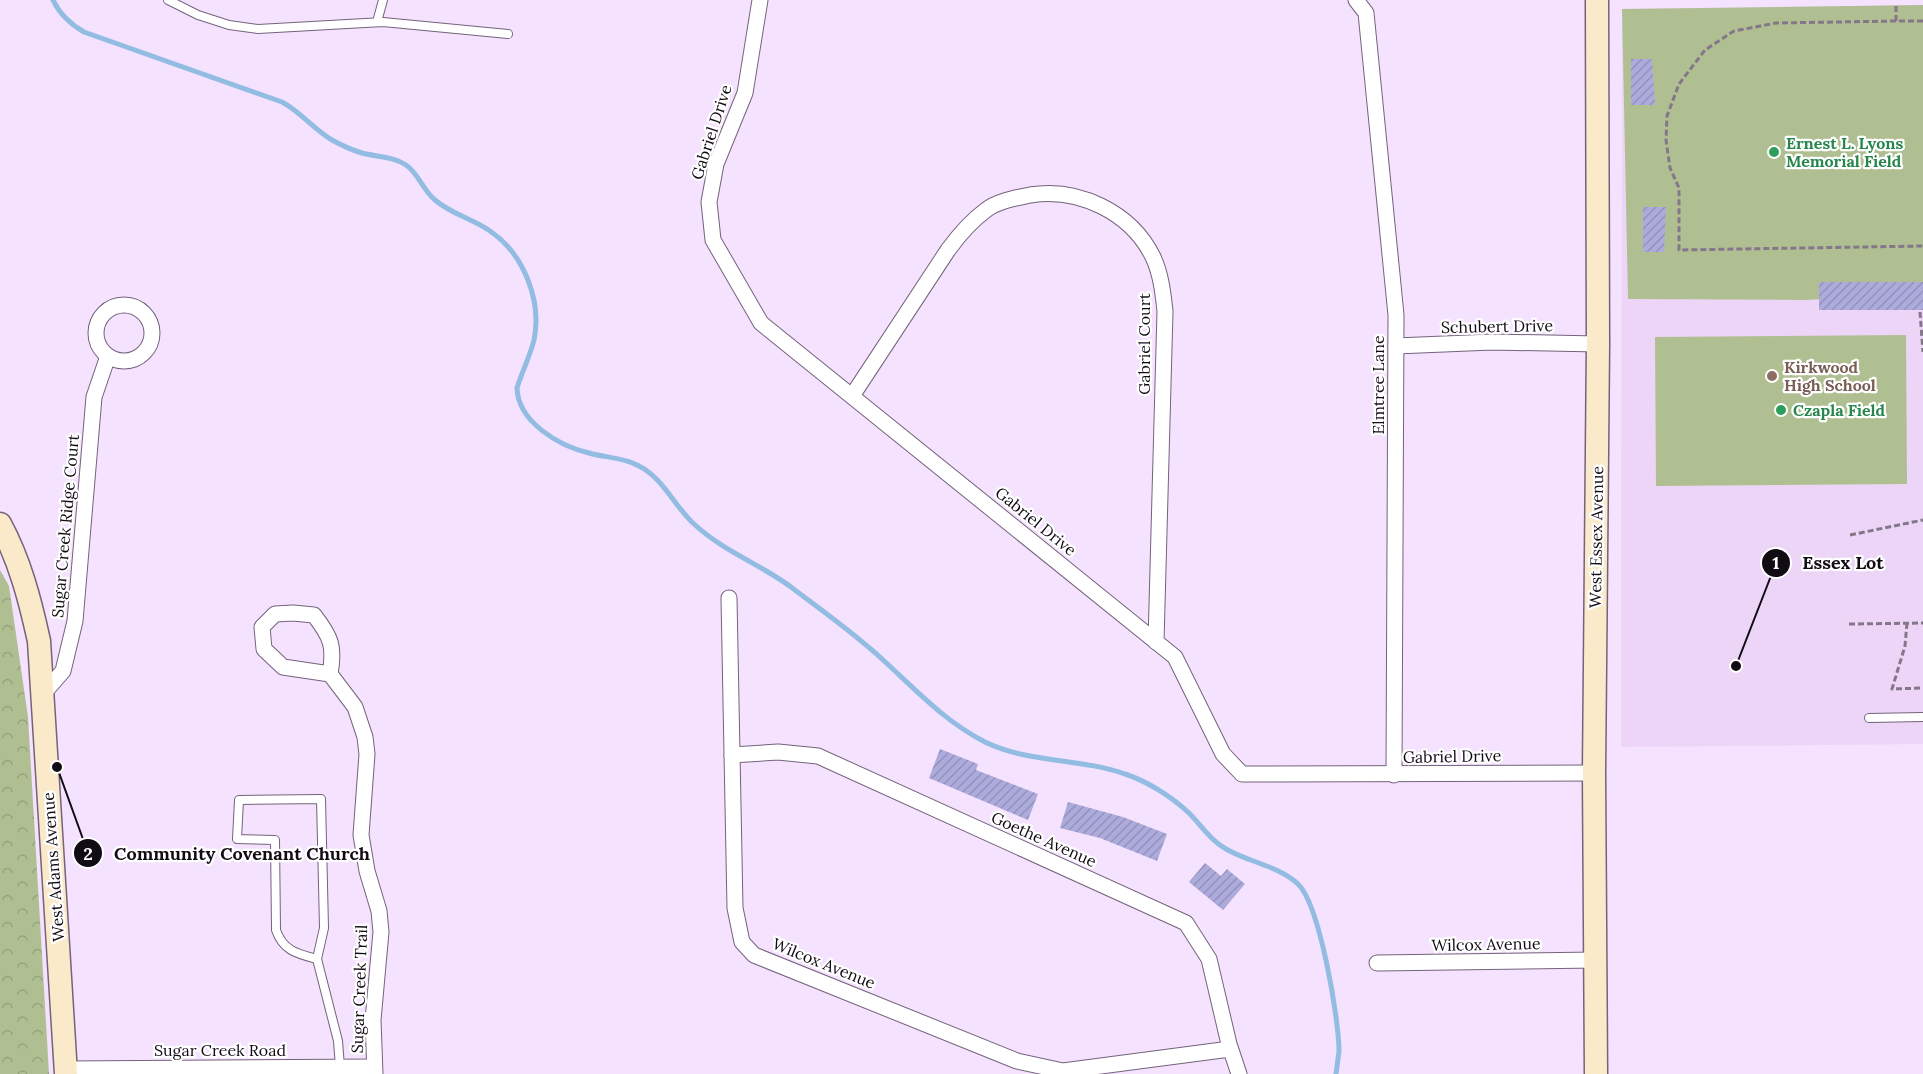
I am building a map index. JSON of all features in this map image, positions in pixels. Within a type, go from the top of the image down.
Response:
[{"type":"street","name":"Gabriel Drive","points":[[760,0],[745,93],[716,164],[709,202],[713,240],[761,323],[1175,657],[1223,754],[1242,774],[1594,773]]},
{"type":"street","name":"Elmtree Lane","points":[[1356,0],[1366,13],[1396,315],[1394,775]]},
{"type":"street","name":"West Essex Avenue","points":[[1596,1074],[1594,773],[1598,344],[1597,0]]},
{"type":"street","name":"Gabriel Court","points":[[852,396],[948,250],[966,227],[988,208],[1017,198],[1046,192],[1079,196],[1108,210],[1134,230],[1153,257],[1161,284],[1165,312],[1156,642]]},
{"type":"street","name":"Schubert Drive","points":[[1396,346],[1492,342],[1598,344]]},
{"type":"street","name":"Sugar Creek Ridge Court","points":[[44,694],[63,671],[75,621],[94,397],[108,356]]},
{"type":"street","name":"West Adams Avenue","points":[[0,524],[12,547],[29,594],[39,641],[66,1071]]},
{"type":"street","name":"Wilcox Avenue","points":[[729,598],[735,908],[742,942],[754,955],[1017,1061],[1063,1071],[1230,1049]]},
{"type":"street","points":[[275,614],[314,615],[327,632],[334,653],[330,674],[283,667],[264,649],[262,627],[275,614]]},
{"type":"street","name":"Sugar Creek Trail","points":[[330,674],[355,707],[366,745],[361,835],[381,932],[373,1020],[374,1070]]},
{"type":"street","name":"Goethe Avenue","points":[[732,754],[778,752],[818,756],[1186,923],[1209,959],[1230,1049],[1239,1074]]},
{"type":"street","name":"Wilcox Avenue","points":[[1377,963],[1596,960]]},
{"type":"street","name":"Sugar Creek Road","points":[[66,1071],[340,1067],[374,1070]]},
{"type":"lane","points":[[168,0],[198,15],[229,25],[258,29],[377,22],[507,34]]},
{"type":"lane","points":[[377,22],[383,0]]},
{"type":"lane","points":[[1869,718],[1923,717]]},
{"type":"lane","points":[[317,959],[292,952],[280,942],[276,930],[275,840],[237,839],[239,800],[321,799],[324,928],[317,959],[338,1041],[340,1067]]},
{"type":"path","points":[[1896,6],[1896,21]]},
{"type":"path","points":[[1923,21],[1776,23],[1734,32],[1705,50],[1679,84],[1668,116],[1666,140],[1670,168],[1679,188],[1679,250],[1923,246]]},
{"type":"path","points":[[1920,312],[1923,352]]},
{"type":"path","points":[[1850,535],[1923,520]]},
{"type":"path","points":[[1907,623],[1905,646],[1892,689],[1923,688]]},
{"type":"path","points":[[1849,624],[1923,623]]},
{"type":"shaded area","name":"Kirkwood High School","points":[[1923,5],[1923,744],[1621,747],[1622,9]]},
{"type":"green space","name":"Ernest L. Lyons Memorial Field","points":[[1923,5],[1923,295],[1803,300],[1628,299],[1622,9]]},
{"type":"green space","name":"Czapla Field","points":[[1906,335],[1907,484],[1656,486],[1655,337]]},
{"type":"green space","points":[[0,570],[9,586],[28,717],[49,1074],[0,1074]]},
{"type":"building","points":[[1631,59],[1652,59],[1655,105],[1631,105]]},
{"type":"building","points":[[1643,207],[1666,207],[1664,252],[1643,252]]},
{"type":"building","points":[[1819,282],[1923,282],[1923,310],[1819,310]]},
{"type":"building","points":[[940,749],[978,764],[976,770],[1038,794],[1028,820],[929,778]]},
{"type":"building","points":[[1068,802],[1123,817],[1167,834],[1157,861],[1100,838],[1060,828]]},
{"type":"building","points":[[1205,863],[1221,876],[1227,869],[1245,884],[1223,910],[1189,882]]},
{"type":"waterway","points":[[53,0],[66,19],[84,32],[282,102],[325,136],[339,144],[362,153],[390,158],[406,165],[435,200],[490,231],[502,241],[521,265],[533,294],[536,325],[534,340],[517,388],[524,412],[542,431],[577,450],[627,461],[647,471],[705,534],[779,579],[826,613],[871,649],[918,693],[970,734],[1019,754],[1090,765],[1142,781],[1167,795],[1182,807],[1220,845],[1273,868],[1298,884],[1314,915],[1327,964],[1338,1036],[1336,1074]]},
{"type":"place","name":"Ernest L. Lyons Memorial Field","points":[[1774,152]]},
{"type":"place","name":"Kirkwood High School","points":[[1772,376]]},
{"type":"place","name":"Czapla Field","points":[[1781,410]]},
{"type":"place","name":"Essex Lot","points":[[1736,666]]},
{"type":"place","name":"Community Covenant Church","points":[[57,767]]}]
